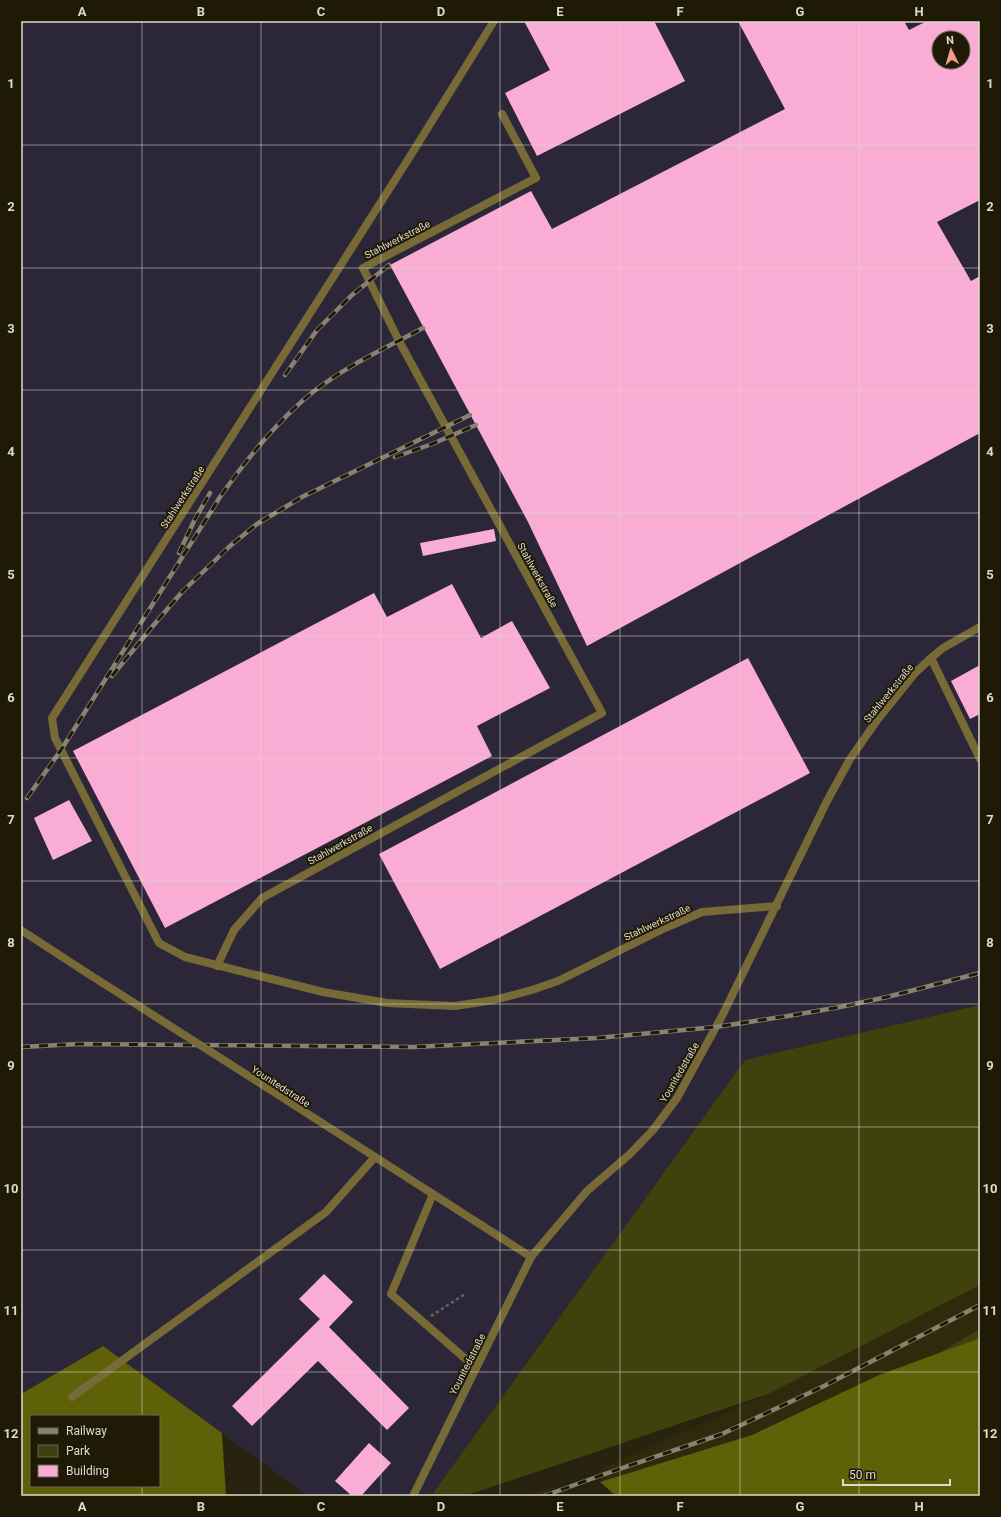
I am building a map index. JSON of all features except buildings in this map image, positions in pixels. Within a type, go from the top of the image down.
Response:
[{"type":"lane","name":"Stahlwerkstraße","points":[[494,21],[409,158],[52,718],[55,738],[160,943],[185,957],[323,992],[388,1003],[455,1006],[494,1000],[532,990],[558,981],[665,928],[702,912],[777,906],[827,801],[850,759],[878,719],[915,673],[931,658],[943,648],[980,626]]},
{"type":"lane","name":"Stahlwerkstraße","points":[[217,966],[234,930],[262,898],[602,713],[399,340],[363,268],[536,178],[502,114]]},
{"type":"lane","points":[[931,658],[980,759]]},
{"type":"lane","name":"Younitedstraße","points":[[413,1496],[531,1257],[587,1191],[630,1154],[653,1130],[677,1098],[722,1016],[777,906]]},
{"type":"lane","name":"Younitedstraße","points":[[21,930],[531,1257]]},
{"type":"lane","points":[[72,1397],[326,1212],[375,1157]]},
{"type":"lane","points":[[433,1194],[391,1294],[476,1368]]},
{"type":"path","points":[[423,1321],[465,1294]]},
{"type":"shaded area","points":[[21,21],[980,21],[980,1005],[745,1060],[431,1496],[308,1496],[103,1346],[21,1394]]},
{"type":"shaded area","points":[[980,1285],[980,1329],[937,1354],[879,1375],[752,1435],[600,1482],[603,1468],[768,1394]]},
{"type":"shaded area","points":[[980,1338],[980,1496],[616,1496],[600,1482],[752,1435],[879,1375]]},
{"type":"shaded area","points":[[103,1346],[222,1433],[226,1496],[21,1496],[21,1394]]},
{"type":"shaded area","points":[[550,1488],[550,1496],[525,1496]]},
{"type":"green space","points":[[980,1005],[980,1285],[768,1394],[465,1496],[431,1496],[745,1060]]},
{"type":"green space","points":[[980,1329],[980,1338],[937,1354]]},
{"type":"railway","points":[[285,375],[317,330],[352,295],[389,265]]},
{"type":"railway","points":[[27,798],[61,750],[220,497],[263,442],[275,428],[313,392],[366,358],[423,328]]},
{"type":"railway","points":[[112,676],[182,592],[230,546],[257,524],[302,497],[470,415]]},
{"type":"railway","points":[[395,457],[432,444],[476,425]]},
{"type":"railway","points":[[179,553],[195,519],[210,493]]},
{"type":"railway","points":[[21,1047],[78,1044],[414,1047],[597,1038],[716,1027],[794,1015],[887,997],[980,973]]},
{"type":"railway","points":[[544,1496],[722,1434],[824,1386],[980,1305]]}]
